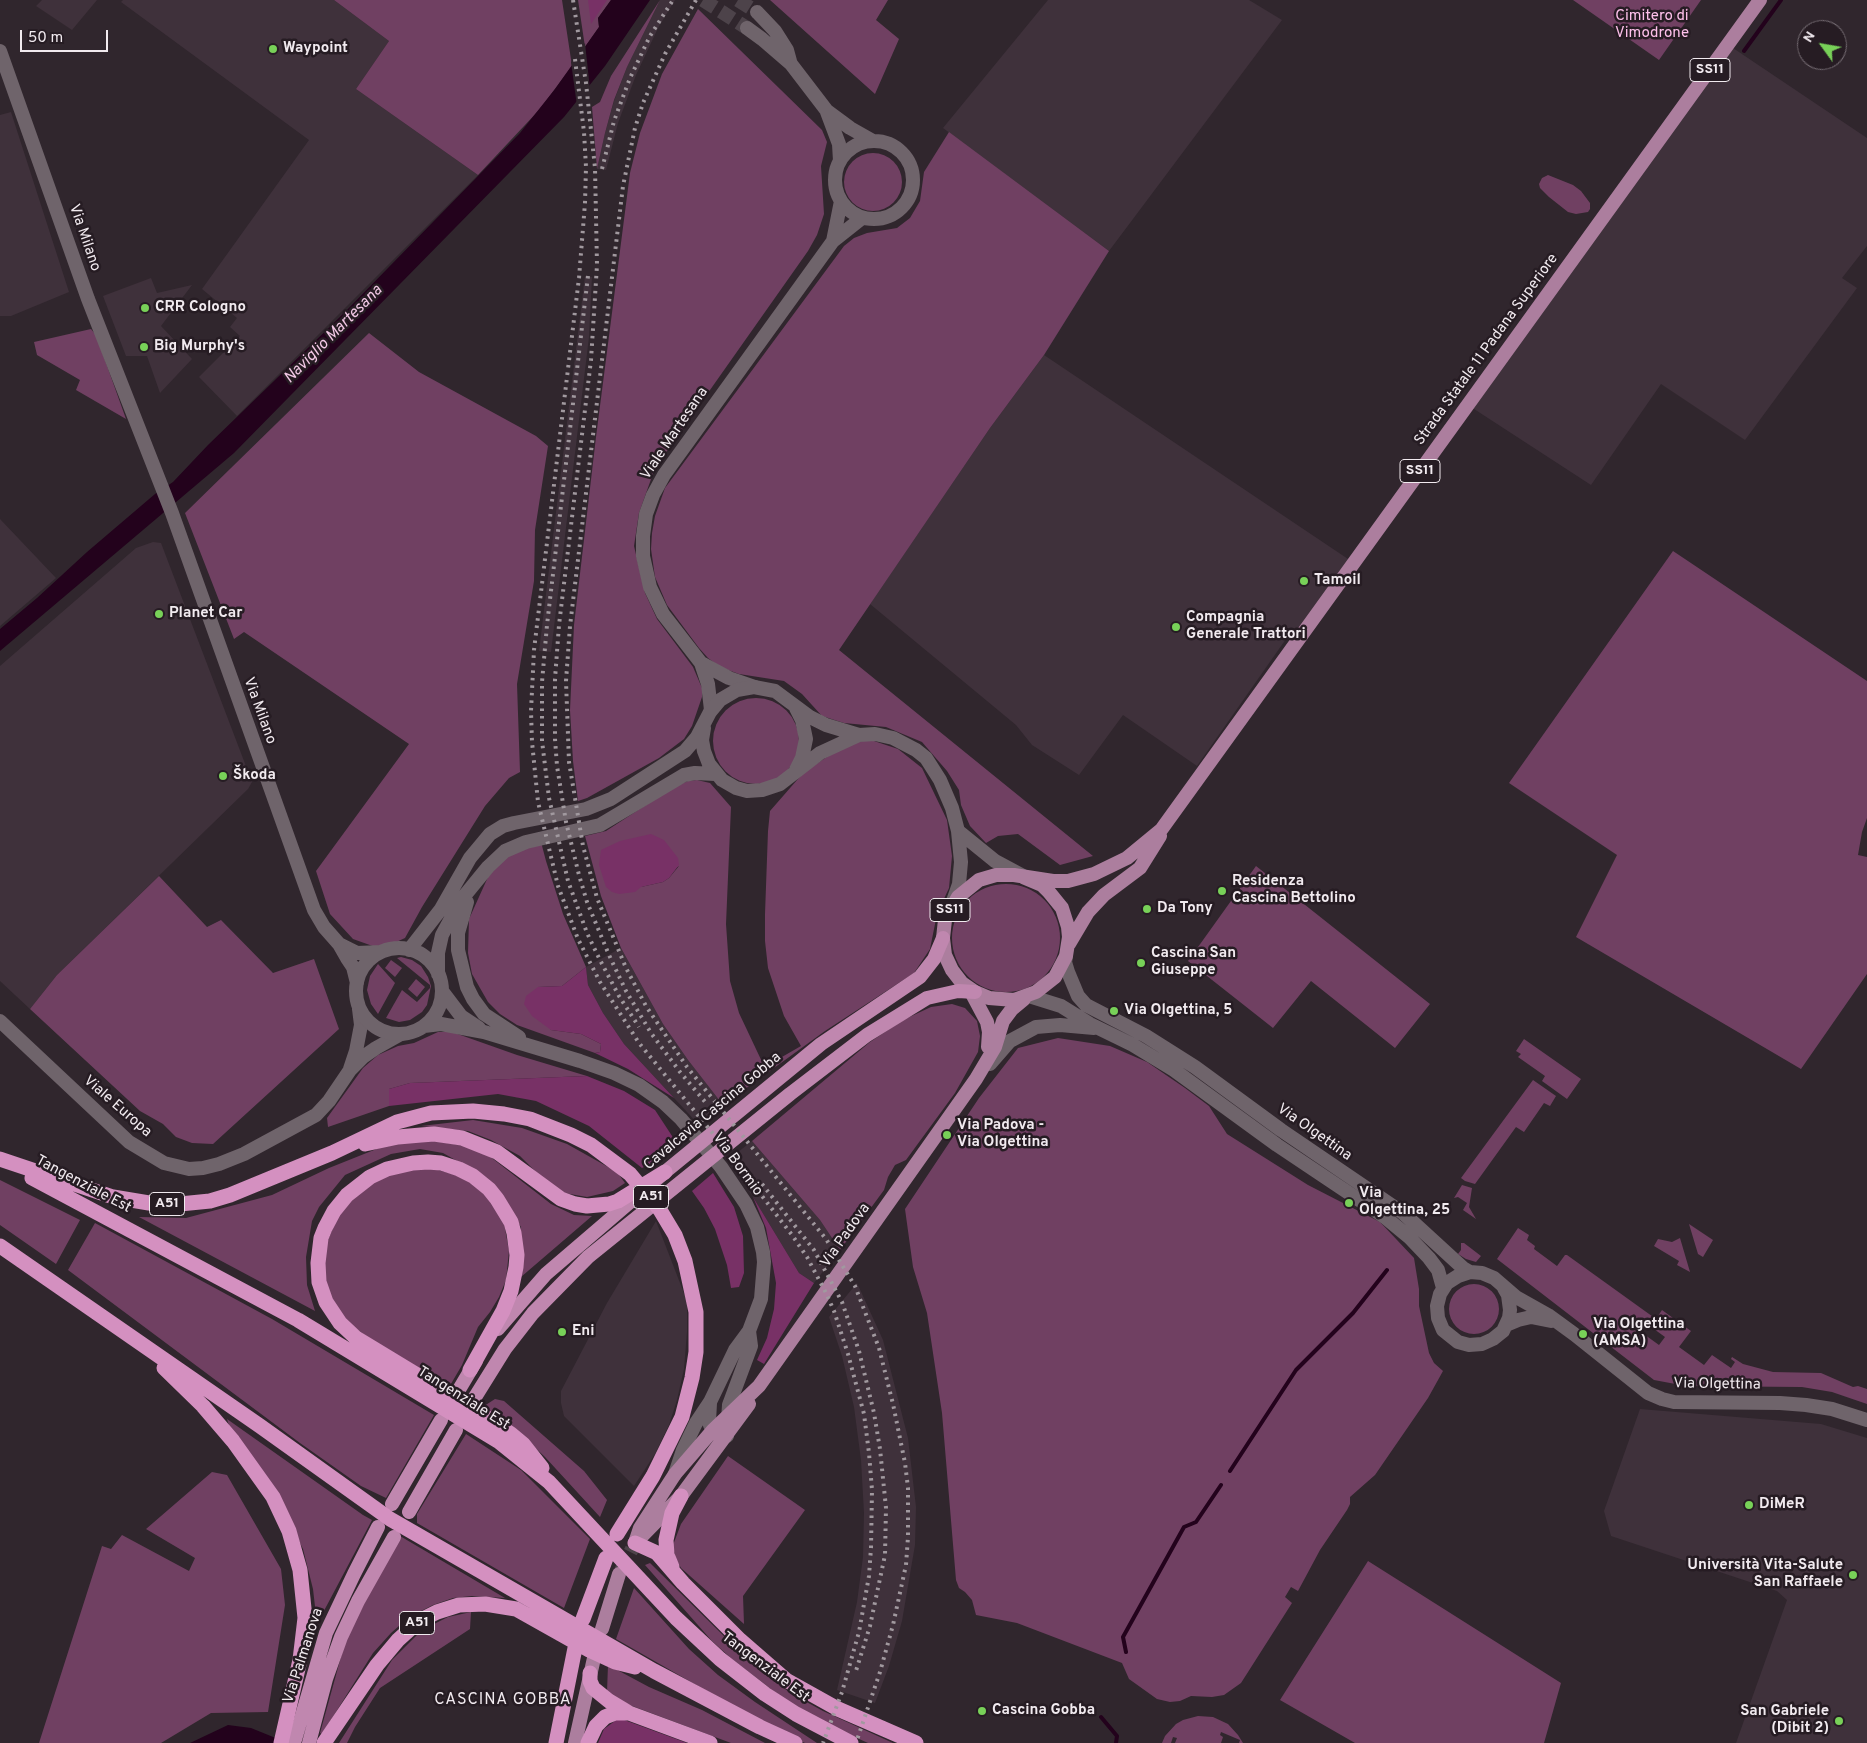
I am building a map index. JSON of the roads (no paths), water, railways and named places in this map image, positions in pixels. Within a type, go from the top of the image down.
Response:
[{"type":"highway","name":"Cavalcavia Cascina Gobba","points":[[445,1395],[470,1370],[502,1324],[546,1274],[665,1172],[821,1044],[920,977],[934,959],[943,938]]},
{"type":"highway","points":[[472,1402],[505,1349],[533,1313],[588,1257],[862,1038],[927,998],[971,990]]},
{"type":"highway","name":"A51","points":[[0,1160],[113,1197],[180,1204],[210,1201],[230,1195],[332,1153],[397,1122],[417,1116],[450,1111],[504,1114],[530,1119],[559,1130],[591,1146],[623,1168],[651,1197],[680,1247],[690,1278],[696,1312],[696,1352],[691,1386],[682,1417],[649,1482],[618,1534]]},
{"type":"highway","points":[[332,1153],[398,1136],[434,1134],[462,1138],[497,1152],[561,1199],[587,1206],[609,1204],[618,1201],[665,1172]]},
{"type":"highway","name":"Tangenziale Est","points":[[0,1160],[298,1320],[445,1395],[481,1422],[549,1482],[696,1637],[748,1681],[796,1714],[851,1743]]},
{"type":"highway","points":[[445,1395],[356,1338],[329,1309],[320,1286],[318,1255],[323,1234],[332,1215],[351,1191],[370,1177],[386,1169],[423,1162],[441,1163],[459,1169],[473,1176],[489,1189],[511,1222],[516,1255],[516,1267],[511,1291],[503,1311],[470,1370]]},
{"type":"highway","name":"A51","points":[[0,1246],[260,1426],[370,1505],[560,1626],[612,1654],[654,1671],[760,1728],[795,1743]]},
{"type":"highway","points":[[130,1336],[220,1424],[253,1468],[286,1521],[300,1570],[305,1618],[292,1741]]},
{"type":"highway","points":[[392,1504],[441,1420]]},
{"type":"highway","points":[[409,1512],[456,1430]]},
{"type":"highway","points":[[672,1568],[667,1555],[666,1540],[672,1514],[681,1496]]},
{"type":"highway","name":"Via Palmanova","points":[[292,1741],[326,1633],[378,1527]]},
{"type":"highway","name":"Via Palmanova","points":[[292,1741],[326,1679],[341,1637],[362,1594],[394,1537]]},
{"type":"highway","points":[[634,1546],[657,1553],[740,1640],[786,1680],[838,1709],[916,1743]]},
{"type":"highway","points":[[583,1619],[606,1558]]},
{"type":"highway","name":"A51","points":[[324,1743],[385,1654],[411,1628],[428,1616],[459,1605],[498,1605],[560,1626]]},
{"type":"highway","points":[[556,1743],[575,1648]]},
{"type":"highway","points":[[590,1673],[590,1681],[597,1692],[629,1713],[710,1743]]},
{"type":"highway","points":[[588,1743],[593,1730],[602,1719],[615,1713],[629,1713]]},
{"type":"main road","name":"Strada Statale 11 Padana Superiore","points":[[1172,816],[1142,866],[1098,901],[1080,924],[1054,977],[1043,988],[1029,996],[1005,1000],[989,998],[971,990],[956,976],[948,962],[943,938],[945,920],[952,904],[964,890],[979,880],[996,875],[1023,876],[1044,881],[1068,881],[1098,872],[1122,861],[1161,830],[1760,0]]},
{"type":"main road","points":[[757,12],[768,21],[781,40],[791,64]]},
{"type":"main road","points":[[747,28],[791,64],[827,111],[850,128],[874,141],[894,146],[904,155],[911,167],[912,187],[908,199],[894,214],[875,219],[862,218],[850,212],[837,194],[834,177],[840,160],[846,152],[855,146],[874,141]]},
{"type":"main road","name":"Via Milano","points":[[0,51],[88,300],[172,513],[314,910],[353,967],[357,983]]},
{"type":"main road","points":[[827,111],[839,144],[840,160]]},
{"type":"main road","name":"Viale Martesana","points":[[833,241],[841,201]]},
{"type":"main road","name":"Viale Martesana","points":[[711,710],[708,684],[701,662],[663,614],[653,595],[643,556],[646,514],[653,495],[664,475],[833,241],[862,218]]},
{"type":"main road","name":"Viale Martesana","points":[[701,662],[734,681],[757,687]]},
{"type":"main road","points":[[409,950],[441,909],[470,858],[490,834],[508,824],[586,809],[611,799],[681,755],[698,738],[711,710],[720,700],[744,688],[757,687],[775,691],[810,716],[834,728],[859,734],[874,734],[893,738],[912,747],[923,755],[940,780],[952,808],[958,831],[961,862],[960,884],[952,904]]},
{"type":"main road","points":[[792,704],[802,720],[806,739],[802,758],[792,774]]},
{"type":"main road","points":[[705,724],[702,740],[704,751],[715,774],[736,788],[759,791],[780,784],[826,750],[859,734]]},
{"type":"main road","points":[[381,952],[366,964],[357,983],[356,996],[359,1008],[368,1021],[379,1030],[390,1034],[411,1033],[424,1026],[437,1011],[442,992],[438,974],[438,953],[442,934],[461,900],[497,857],[518,844],[596,827],[679,777],[695,773],[715,774]]},
{"type":"main road","points":[[958,831],[996,861],[1023,876]]},
{"type":"main road","points":[[481,875],[469,896],[458,933],[458,950],[467,987],[473,1000],[484,1014],[534,1046]]},
{"type":"main road","name":"Strada Statale 11 Padana Superiore","points":[[1023,876],[1045,888],[1062,908],[1068,927],[1067,952]]},
{"type":"main road","points":[[339,944],[357,952],[381,952],[395,948],[409,950],[425,957],[438,974]]},
{"type":"main road","name":"Via Olgettina","points":[[1067,952],[1065,962],[1068,972],[1080,998],[1086,1005],[1152,1040],[1195,1067],[1289,1136],[1403,1213],[1450,1257],[1470,1272],[1488,1275],[1516,1297],[1561,1324],[1642,1389],[1666,1400],[1800,1404],[1832,1409],[1867,1420]]},
{"type":"main road","name":"Via Padova","points":[[971,990],[982,1009],[989,1028],[989,1044],[979,1073]]},
{"type":"main road","name":"Via Bormio","points":[[442,992],[461,1016],[484,1032]]},
{"type":"main road","name":"Via Olgettina","points":[[1029,996],[1061,1006],[1139,1049],[1196,1084],[1277,1145],[1398,1227],[1436,1266],[1443,1288]]},
{"type":"main road","name":"Via Padova","points":[[634,1546],[640,1528],[674,1474],[713,1430],[756,1390],[979,1073],[995,1047],[1003,1022],[1012,1009],[1029,996]]},
{"type":"main road","name":"Viale Europa","points":[[350,1070],[361,1025],[359,1008]]},
{"type":"main road","name":"Viale Europa","points":[[0,1021],[130,1142],[164,1164],[177,1167],[203,1168],[244,1154],[300,1125],[322,1109],[350,1070],[376,1048],[401,1034]]},
{"type":"main road","name":"Via Bormio","points":[[424,1026],[448,1025],[484,1032],[600,1068],[639,1085],[663,1102],[691,1131],[740,1193],[757,1228],[763,1252],[761,1299],[749,1331],[735,1350],[710,1402],[696,1423],[674,1474]]},
{"type":"main road","points":[[979,1073],[1006,1045],[1030,1030],[1044,1025],[1100,1029]]},
{"type":"main road","points":[[1470,1272],[1452,1279],[1443,1288],[1438,1300],[1438,1318],[1443,1330],[1463,1344],[1482,1344],[1493,1340],[1506,1326],[1510,1310],[1508,1294],[1504,1288]]},
{"type":"main road","name":"Via Olgettina","points":[[1506,1326],[1530,1317],[1561,1324]]},
{"type":"main road","name":"Via Bormio","points":[[728,1417],[729,1405],[751,1346],[749,1331]]},
{"type":"main road","points":[[634,1546],[681,1496],[747,1409],[756,1390]]},
{"type":"main road","points":[[710,1402],[709,1421],[713,1430],[718,1434],[727,1436]]},
{"type":"main road","points":[[727,1436],[728,1417]]},
{"type":"main road","points":[[602,1628],[619,1574]]},
{"type":"main road","points":[[575,1743],[594,1658]]},
{"type":"water","name":"Naviglio Martesana","points":[[611,0],[650,0],[605,66],[564,117],[234,453],[0,651],[0,629],[155,494],[173,482],[208,445],[344,313],[520,133],[555,89],[599,27],[598,18]]},
{"type":"water","points":[[228,1725],[251,1728],[288,1743],[190,1743]]},
{"type":"waterway","points":[[1744,51],[1781,0]]},
{"type":"waterway","points":[[1230,1471],[1296,1370],[1353,1313],[1387,1270]]},
{"type":"waterway","points":[[1126,1652],[1123,1637],[1184,1527],[1196,1522],[1221,1485]]},
{"type":"waterway","points":[[1101,1717],[1117,1736],[1116,1743]]},
{"type":"tunnel","points":[[703,0],[747,28]]},
{"type":"tunnel","points":[[738,0],[757,12]]},
{"type":"tunnel","points":[[621,1571],[632,1549]]},
{"type":"railway","points":[[573,0],[586,83],[595,168],[597,265],[591,360],[559,625],[555,679],[557,766],[566,822],[579,875],[587,902],[609,955],[626,991],[651,1033],[706,1103]]},
{"type":"railway","points":[[602,169],[614,121],[630,78],[650,36],[673,0]]},
{"type":"railway","points":[[696,0],[665,54],[643,103],[635,128],[623,186],[570,626],[566,681],[569,762],[583,846],[597,898],[626,968],[646,1006],[687,1067],[826,1239],[855,1286],[879,1348],[905,1463],[908,1488],[908,1537],[906,1565],[893,1625],[880,1672],[856,1743]]},
{"type":"railway","points":[[575,59],[584,132],[586,167],[585,203],[579,278],[534,650],[531,711],[538,802],[558,886],[578,939],[600,982],[639,1043],[732,1157],[807,1257],[834,1311],[848,1354],[864,1414],[869,1453],[872,1490],[871,1548],[869,1576],[859,1632],[842,1692],[823,1743]]},
{"type":"railway","points":[[588,276],[547,625],[542,682],[542,741],[549,798],[568,881],[587,933],[600,960],[619,996],[639,1027]]},
{"type":"railway","points":[[762,1184],[814,1250],[842,1302],[859,1351],[874,1413],[886,1508],[885,1555],[870,1626],[855,1674]]},
{"type":"place","name":"Waypoint","points":[[273,49]]},
{"type":"place","name":"CRR Cologno","points":[[145,308]]},
{"type":"place","name":"Big Murphy's","points":[[144,347]]},
{"type":"place","name":"Tamoil","points":[[1304,581]]},
{"type":"place","name":"Planet Car","points":[[159,614]]},
{"type":"place","name":"Compagnia Generale Trattori","points":[[1176,627]]},
{"type":"place","name":"Škoda","points":[[223,776]]},
{"type":"place","name":"Residenza Cascina Bettolino","points":[[1222,891]]},
{"type":"place","name":"Da Tony","points":[[1147,909]]},
{"type":"place","name":"Cascina San Giuseppe","points":[[1141,963]]},
{"type":"place","name":"Via Olgettina, 5","points":[[1114,1011]]},
{"type":"place","name":"Via Padova - Via Olgettina","points":[[947,1135]]},
{"type":"place","name":"Via Olgettina, 25","points":[[1349,1203]]},
{"type":"place","name":"Eni","points":[[562,1332]]},
{"type":"place","name":"Via Olgettina (AMSA)","points":[[1583,1334]]},
{"type":"place","name":"DiMeR","points":[[1749,1505]]},
{"type":"place","name":"Università Vita-Salute San Raffaele","points":[[1853,1575]]},
{"type":"place","name":"Cascina Gobba","points":[[982,1711]]},
{"type":"place","name":"San Gabriele (Dibit 2)","points":[[1839,1721]]},
{"type":"district","name":"CASCINA GOBBA","points":[[503,1701]]},
{"type":"park label","name":"Cimitero di Vimodrone","points":[[1652,26]]}]
